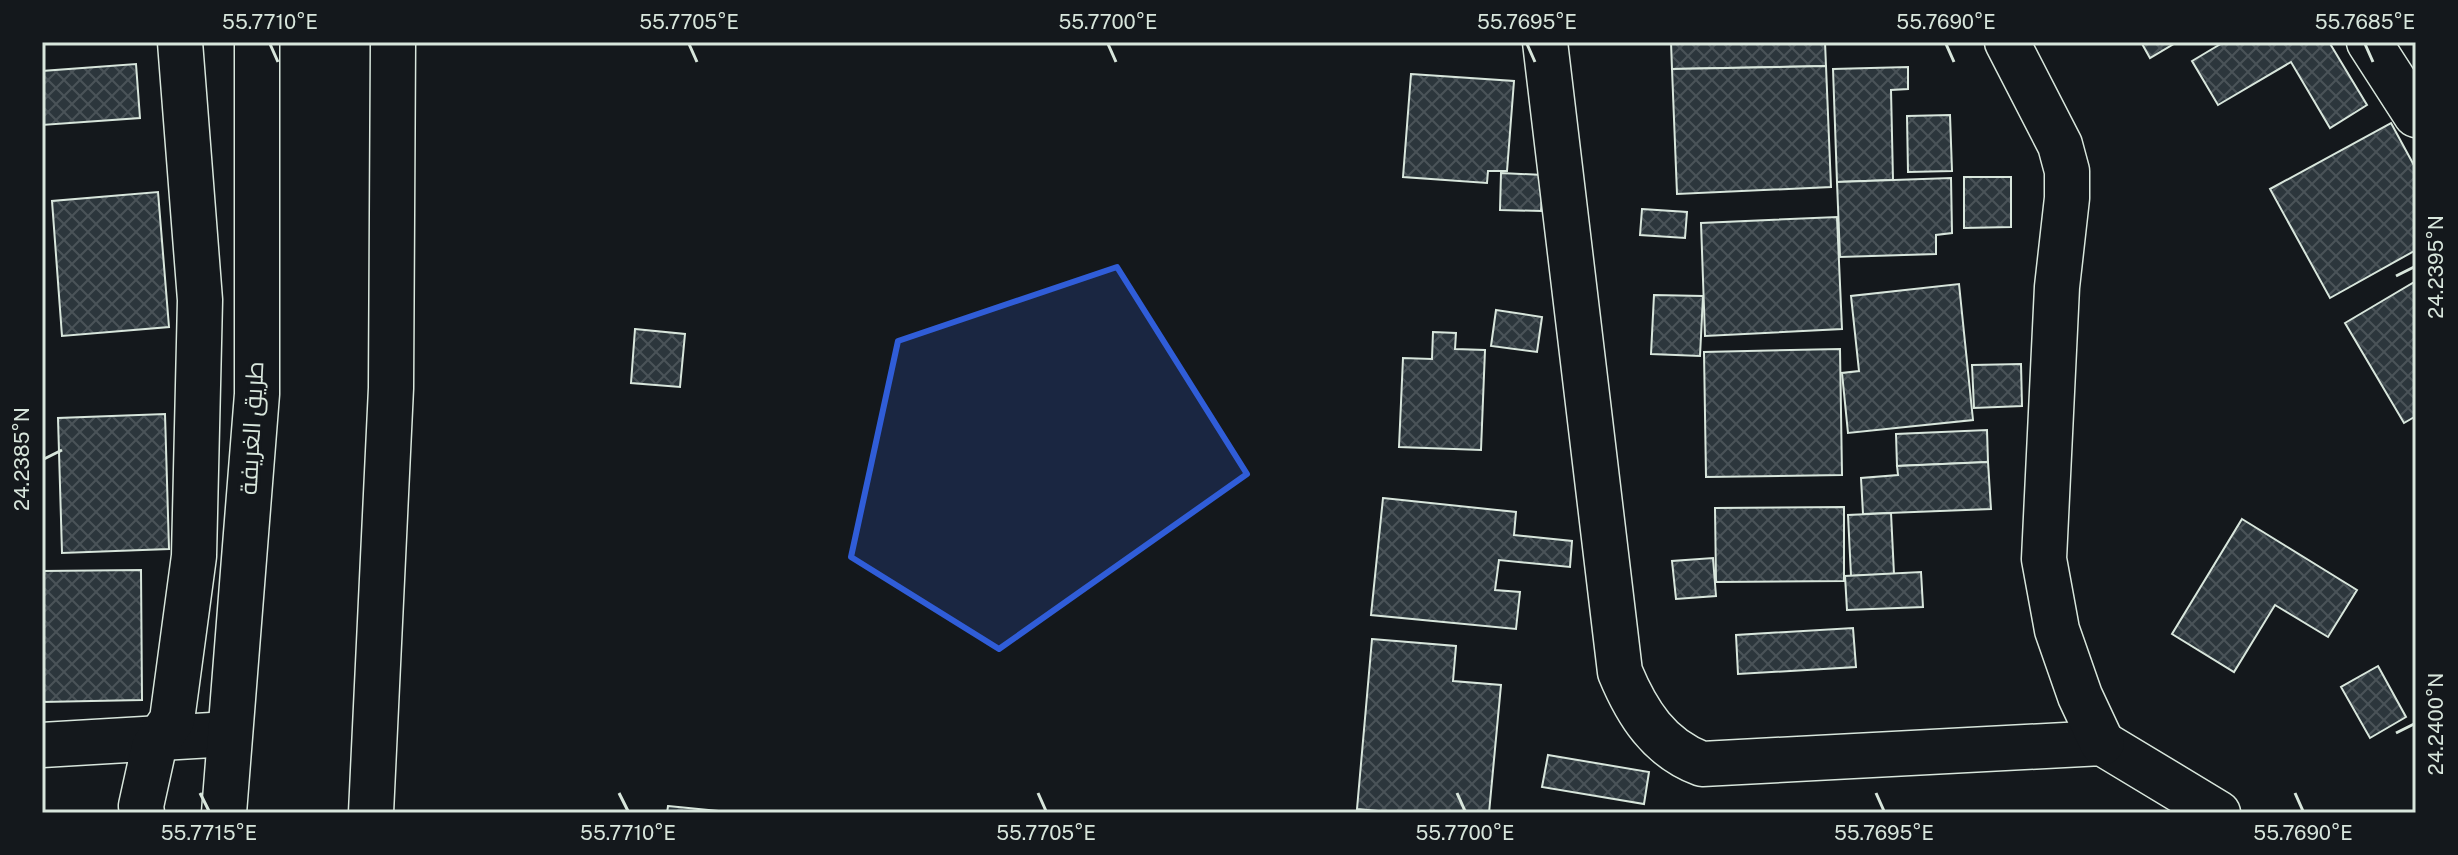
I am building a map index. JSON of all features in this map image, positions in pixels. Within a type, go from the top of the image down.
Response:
[{"type":"street","points":[[142,813],[154,747],[172,720],[194,556],[200,300],[180,42]]},
{"type":"street","name":"طريق الغريفة","points":[[224,813],[257,394],[257,42]]},
{"type":"street","points":[[371,813],[391,388],[393,42]]},
{"type":"street","points":[[1545,42],[1620,672],[1631,700],[1649,727],[1685,758],[1702,764],[2102,743]]},
{"type":"street","points":[[2007,42],[2060,145],[2067,171],[2057,287],[2044,559],[2057,630],[2080,696],[2102,743],[2218,813]]},
{"type":"street","points":[[2369,42],[2416,115]]},
{"type":"street","points":[[42,745],[229,734]]},
{"type":"highlighted area","points":[[1117,267],[1247,474],[999,649],[851,557],[898,341]]},
{"type":"building","points":[[1671,42],[1825,42],[1826,66],[1672,69]]},
{"type":"building","points":[[2141,42],[2177,42],[2150,58]]},
{"type":"building","points":[[2224,42],[2329,42],[2367,105],[2330,128],[2291,62],[2218,105],[2192,61]]},
{"type":"building","points":[[136,64],[140,118],[42,125],[42,71]]},
{"type":"building","points":[[1826,66],[1831,187],[1677,194],[1672,69]]},
{"type":"building","points":[[1908,67],[1908,89],[1891,90],[1893,180],[1837,182],[1833,69]]},
{"type":"building","points":[[1411,74],[1514,81],[1507,171],[1488,171],[1487,183],[1403,177]]},
{"type":"building","points":[[1950,115],[1952,171],[1908,172],[1907,116]]},
{"type":"building","points":[[2391,123],[2416,169],[2416,250],[2330,298],[2270,189]]},
{"type":"building","points":[[1501,173],[1543,175],[1541,211],[1500,210]]},
{"type":"building","points":[[1964,177],[2011,177],[2011,227],[1964,228]]},
{"type":"building","points":[[1951,178],[1952,233],[1936,235],[1936,254],[1840,257],[1837,182]]},
{"type":"building","points":[[158,192],[169,327],[62,336],[52,201]]},
{"type":"building","points":[[1642,209],[1687,212],[1685,238],[1640,235]]},
{"type":"building","points":[[1837,217],[1842,329],[1705,336],[1701,223]]},
{"type":"building","points":[[2416,281],[2416,416],[2404,423],[2345,323]]},
{"type":"building","points":[[1959,284],[1973,420],[1848,433],[1842,373],[1859,371],[1851,296]]},
{"type":"building","points":[[1654,295],[1703,296],[1700,356],[1651,354]]},
{"type":"building","points":[[1496,310],[1542,317],[1537,352],[1491,346]]},
{"type":"building","points":[[635,329],[685,334],[680,387],[631,383]]},
{"type":"building","points":[[1433,332],[1456,333],[1455,349],[1485,350],[1481,450],[1399,447],[1403,358],[1432,359]]},
{"type":"building","points":[[1840,349],[1842,475],[1706,477],[1704,352]]},
{"type":"building","points":[[2021,364],[2022,406],[1974,408],[1972,365]]},
{"type":"building","points":[[165,414],[169,549],[62,553],[58,418]]},
{"type":"building","points":[[1987,430],[1988,462],[1897,466],[1896,434]]},
{"type":"building","points":[[1988,462],[1991,509],[1863,514],[1861,478],[1898,475],[1897,466]]},
{"type":"building","points":[[1383,498],[1516,512],[1514,535],[1572,541],[1570,567],[1499,560],[1495,590],[1520,592],[1516,629],[1371,615]]},
{"type":"building","points":[[1844,507],[1844,581],[1716,582],[1715,508]]},
{"type":"building","points":[[1891,513],[1894,574],[1851,576],[1848,515]]},
{"type":"building","points":[[2242,519],[2357,590],[2328,637],[2275,605],[2234,672],[2172,634]]},
{"type":"building","points":[[1713,558],[1716,596],[1676,599],[1672,561]]},
{"type":"building","points":[[141,570],[142,700],[42,702],[42,571]]},
{"type":"building","points":[[1921,572],[1923,607],[1847,610],[1845,576]]},
{"type":"building","points":[[1853,628],[1856,667],[1738,674],[1736,635]]},
{"type":"building","points":[[1372,639],[1456,646],[1453,681],[1501,685],[1489,813],[1400,813],[1357,809]]},
{"type":"building","points":[[2378,666],[2406,717],[2370,738],[2341,687]]},
{"type":"building","points":[[1548,755],[1649,772],[1644,804],[1542,787]]},
{"type":"building","points":[[668,806],[739,813],[667,813]]}]
